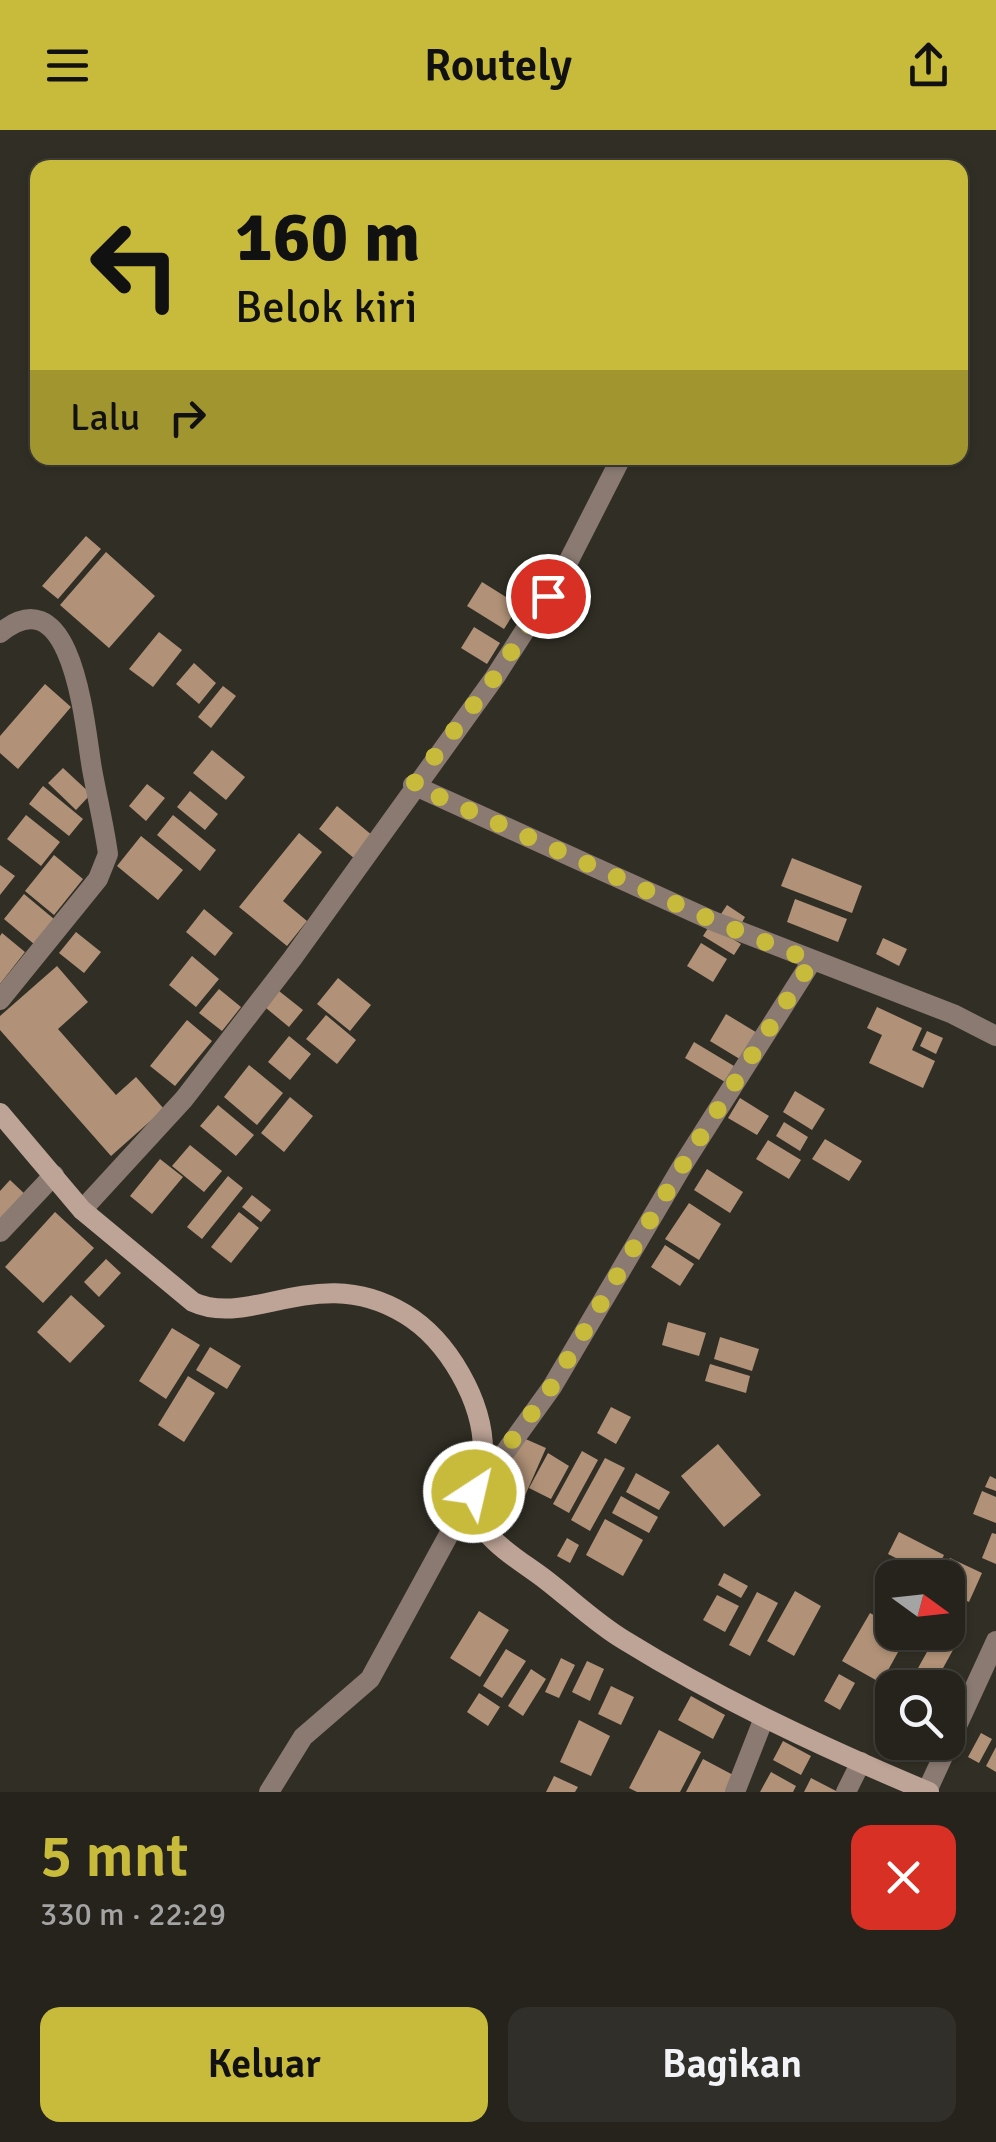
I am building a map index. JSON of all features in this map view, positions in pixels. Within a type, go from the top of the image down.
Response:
[{"type":"main road","points":[[0,1113],[82,1210],[204,1307],[321,1290],[358,1293],[415,1321],[449,1351],[480,1427],[483,1456],[474,1492],[486,1533],[621,1639],[764,1718],[928,1792]]},
{"type":"street","points":[[82,1210],[184,1099],[292,959],[413,785],[495,677],[565,568],[617,465]]},
{"type":"street","points":[[0,633],[16,621],[35,621],[68,648],[80,689],[108,854],[98,880],[0,1000]]},
{"type":"street","points":[[413,785],[714,921],[953,1014],[996,1036]]},
{"type":"street","points":[[268,1792],[303,1737],[370,1679],[474,1492],[552,1386],[684,1163],[812,961]]},
{"type":"street","points":[[0,1232],[54,1175]]},
{"type":"street","points":[[928,1792],[996,1641]]},
{"type":"street","points":[[734,1792],[764,1718]]},
{"type":"street","points":[[846,1792],[861,1762]]},
{"type":"building","points":[[86,536],[101,549],[58,599],[42,586]]},
{"type":"building","points":[[106,552],[155,596],[109,648],[60,605]]},
{"type":"building","points":[[482,582],[519,605],[504,629],[467,606]]},
{"type":"building","points":[[474,627],[500,643],[487,664],[461,648]]},
{"type":"building","points":[[159,632],[182,650],[153,687],[129,669]]},
{"type":"building","points":[[194,663],[216,683],[199,704],[176,684]]},
{"type":"building","points":[[45,684],[71,707],[18,769],[0,753],[0,736]]},
{"type":"building","points":[[223,686],[236,696],[211,728],[198,717]]},
{"type":"building","points":[[212,750],[245,777],[226,800],[193,773]]},
{"type":"building","points":[[63,768],[91,794],[76,810],[48,783]]},
{"type":"building","points":[[147,784],[165,798],[146,821],[129,806]]},
{"type":"building","points":[[43,786],[83,819],[69,836],[29,804]]},
{"type":"building","points":[[190,791],[218,814],[205,830],[177,807]]},
{"type":"building","points":[[337,806],[373,836],[355,859],[319,829]]},
{"type":"building","points":[[26,815],[60,842],[41,866],[7,839]]},
{"type":"building","points":[[173,815],[216,850],[200,871],[157,835]]},
{"type":"building","points":[[299,833],[322,852],[283,901],[307,921],[287,946],[239,907]]},
{"type":"building","points":[[141,836],[183,870],[158,900],[117,866]]},
{"type":"building","points":[[54,855],[83,879],[54,915],[25,891]]},
{"type":"building","points":[[792,858],[862,886],[852,913],[781,886]]},
{"type":"building","points":[[0,865],[15,876],[0,895]]},
{"type":"building","points":[[24,894],[54,919],[34,944],[4,919]]},
{"type":"building","points":[[795,899],[847,919],[838,942],[787,922]]},
{"type":"building","points":[[727,905],[745,917],[740,926],[721,914]]},
{"type":"building","points":[[204,909],[233,933],[215,956],[186,932]]},
{"type":"building","points":[[710,925],[741,944],[734,955],[703,936]]},
{"type":"building","points":[[76,932],[101,952],[84,973],[59,953]]},
{"type":"building","points":[[2,933],[25,952],[0,984],[0,936]]},
{"type":"building","points":[[883,938],[907,949],[899,966],[876,954]]},
{"type":"building","points":[[701,943],[727,959],[713,982],[687,966]]},
{"type":"building","points":[[192,956],[219,979],[196,1007],[169,985]]},
{"type":"building","points":[[57,966],[88,1002],[58,1029],[116,1095],[136,1077],[164,1109],[111,1156],[0,1030],[0,1016]]},
{"type":"building","points":[[338,978],[371,1005],[350,1031],[317,1004]]},
{"type":"building","points":[[219,989],[241,1007],[222,1031],[199,1013]]},
{"type":"building","points":[[279,991],[303,1010],[289,1027],[266,1008]]},
{"type":"building","points":[[877,1007],[922,1028],[912,1050],[935,1061],[923,1088],[869,1063],[882,1035],[867,1028]]},
{"type":"building","points":[[726,1014],[759,1034],[743,1061],[710,1041]]},
{"type":"building","points":[[326,1015],[356,1040],[337,1064],[306,1039]]},
{"type":"building","points":[[187,1020],[212,1041],[175,1086],[150,1066]]},
{"type":"building","points":[[927,1031],[943,1038],[936,1054],[920,1046]]},
{"type":"building","points":[[289,1036],[311,1054],[290,1080],[268,1062]]},
{"type":"building","points":[[694,1042],[734,1066],[725,1082],[685,1058]]},
{"type":"building","points":[[249,1065],[283,1093],[257,1125],[224,1097]]},
{"type":"building","points":[[795,1091],[825,1109],[812,1130],[783,1112]]},
{"type":"building","points":[[290,1097],[313,1116],[284,1152],[261,1133]]},
{"type":"building","points":[[740,1098],[769,1116],[757,1135],[728,1118]]},
{"type":"building","points":[[218,1105],[254,1135],[236,1156],[200,1126]]},
{"type":"building","points":[[784,1122],[808,1137],[800,1151],[776,1136]]},
{"type":"building","points":[[825,1139],[862,1161],[849,1181],[812,1159]]},
{"type":"building","points":[[768,1140],[801,1160],[789,1179],[756,1159]]},
{"type":"building","points":[[190,1145],[222,1171],[204,1192],[172,1166]]},
{"type":"building","points":[[160,1159],[183,1177],[152,1214],[130,1196]]},
{"type":"building","points":[[707,1169],[743,1192],[730,1213],[694,1190]]},
{"type":"building","points":[[228,1176],[243,1188],[202,1239],[187,1227]]},
{"type":"building","points":[[10,1180],[28,1197],[0,1227],[0,1191]]},
{"type":"building","points":[[252,1195],[271,1210],[261,1222],[242,1207]]},
{"type":"building","points":[[689,1203],[721,1224],[699,1260],[665,1239]]},
{"type":"building","points":[[55,1212],[94,1248],[43,1303],[5,1267]]},
{"type":"building","points":[[239,1212],[259,1228],[231,1263],[211,1247]]},
{"type":"building","points":[[665,1245],[694,1264],[680,1286],[651,1267]]},
{"type":"building","points":[[106,1259],[121,1273],[99,1297],[84,1282]]},
{"type":"building","points":[[71,1295],[105,1326],[70,1363],[37,1332]]},
{"type":"building","points":[[668,1322],[706,1333],[699,1356],[662,1345]]},
{"type":"building","points":[[172,1328],[200,1345],[166,1399],[139,1381]]},
{"type":"building","points":[[720,1337],[759,1349],[752,1371],[714,1359]]},
{"type":"building","points":[[210,1347],[241,1366],[227,1389],[196,1370]]},
{"type":"building","points":[[710,1364],[750,1376],[746,1393],[705,1381]]},
{"type":"building","points":[[188,1376],[215,1393],[184,1442],[158,1425]]},
{"type":"building","points":[[611,1407],[631,1417],[616,1444],[597,1433]]},
{"type":"building","points":[[521,1437],[546,1448],[520,1507],[495,1497]]},
{"type":"building","points":[[718,1444],[761,1495],[724,1527],[681,1476]]},
{"type":"building","points":[[582,1451],[598,1460],[569,1513],[553,1504]]},
{"type":"building","points":[[548,1453],[569,1466],[551,1499],[529,1488]]},
{"type":"building","points":[[605,1458],[625,1468],[590,1531],[571,1520]]},
{"type":"building","points":[[636,1473],[670,1492],[659,1510],[626,1492]]},
{"type":"building","points":[[990,1476],[996,1479],[996,1491],[985,1487]]},
{"type":"building","points":[[982,1491],[996,1497],[996,1523],[973,1514]]},
{"type":"building","points":[[621,1496],[658,1517],[649,1533],[612,1513]]},
{"type":"building","points":[[605,1519],[643,1540],[623,1576],[586,1555]]},
{"type":"building","points":[[899,1532],[944,1555],[942,1560],[900,1560],[888,1554]]},
{"type":"building","points":[[992,1533],[996,1534],[996,1564],[982,1558]]},
{"type":"building","points":[[567,1538],[579,1545],[570,1563],[557,1556]]},
{"type":"building","points":[[965,1565],[982,1573],[969,1602],[965,1600]]},
{"type":"building","points":[[724,1573],[748,1586],[741,1598],[718,1585]]},
{"type":"building","points":[[795,1591],[821,1606],[794,1656],[767,1641]]},
{"type":"building","points":[[757,1592],[778,1603],[750,1656],[729,1645]]},
{"type":"building","points":[[717,1595],[739,1606],[725,1632],[703,1620]]},
{"type":"building","points":[[479,1611],[509,1630],[480,1677],[450,1658]]},
{"type":"building","points":[[870,1613],[875,1616],[875,1650],[899,1650],[888,1670],[875,1670],[875,1680],[842,1661]]},
{"type":"building","points":[[506,1649],[526,1661],[502,1698],[483,1686]]},
{"type":"building","points":[[928,1650],[953,1650],[942,1670],[917,1670]]},
{"type":"building","points":[[561,1658],[575,1665],[559,1698],[545,1692]]},
{"type":"building","points":[[587,1661],[604,1669],[590,1701],[572,1692]]},
{"type":"building","points":[[531,1669],[546,1679],[523,1716],[508,1706]]},
{"type":"building","points":[[839,1674],[855,1683],[840,1710],[824,1701]]},
{"type":"building","points":[[611,1686],[634,1697],[621,1725],[598,1714]]},
{"type":"building","points":[[479,1693],[500,1707],[488,1726],[467,1712]]},
{"type":"building","points":[[691,1696],[725,1715],[713,1739],[678,1720]]},
{"type":"building","points":[[579,1720],[610,1736],[591,1776],[560,1762]]},
{"type":"building","points":[[659,1730],[701,1752],[680,1792],[637,1792],[629,1788]]},
{"type":"building","points":[[981,1733],[992,1739],[979,1763],[968,1757]]},
{"type":"building","points":[[783,1741],[811,1756],[801,1775],[773,1760]]},
{"type":"building","points":[[996,1747],[996,1772],[986,1766]]},
{"type":"building","points":[[703,1759],[735,1776],[726,1792],[686,1792]]},
{"type":"building","points":[[771,1772],[796,1786],[793,1792],[760,1792]]},
{"type":"building","points":[[554,1776],[578,1787],[575,1792],[546,1792]]},
{"type":"building","points":[[811,1778],[838,1792],[804,1792]]},
{"type":"route","points":[[474,1492],[552,1386],[684,1163],[812,961],[413,785],[495,677],[548,596]]}]
